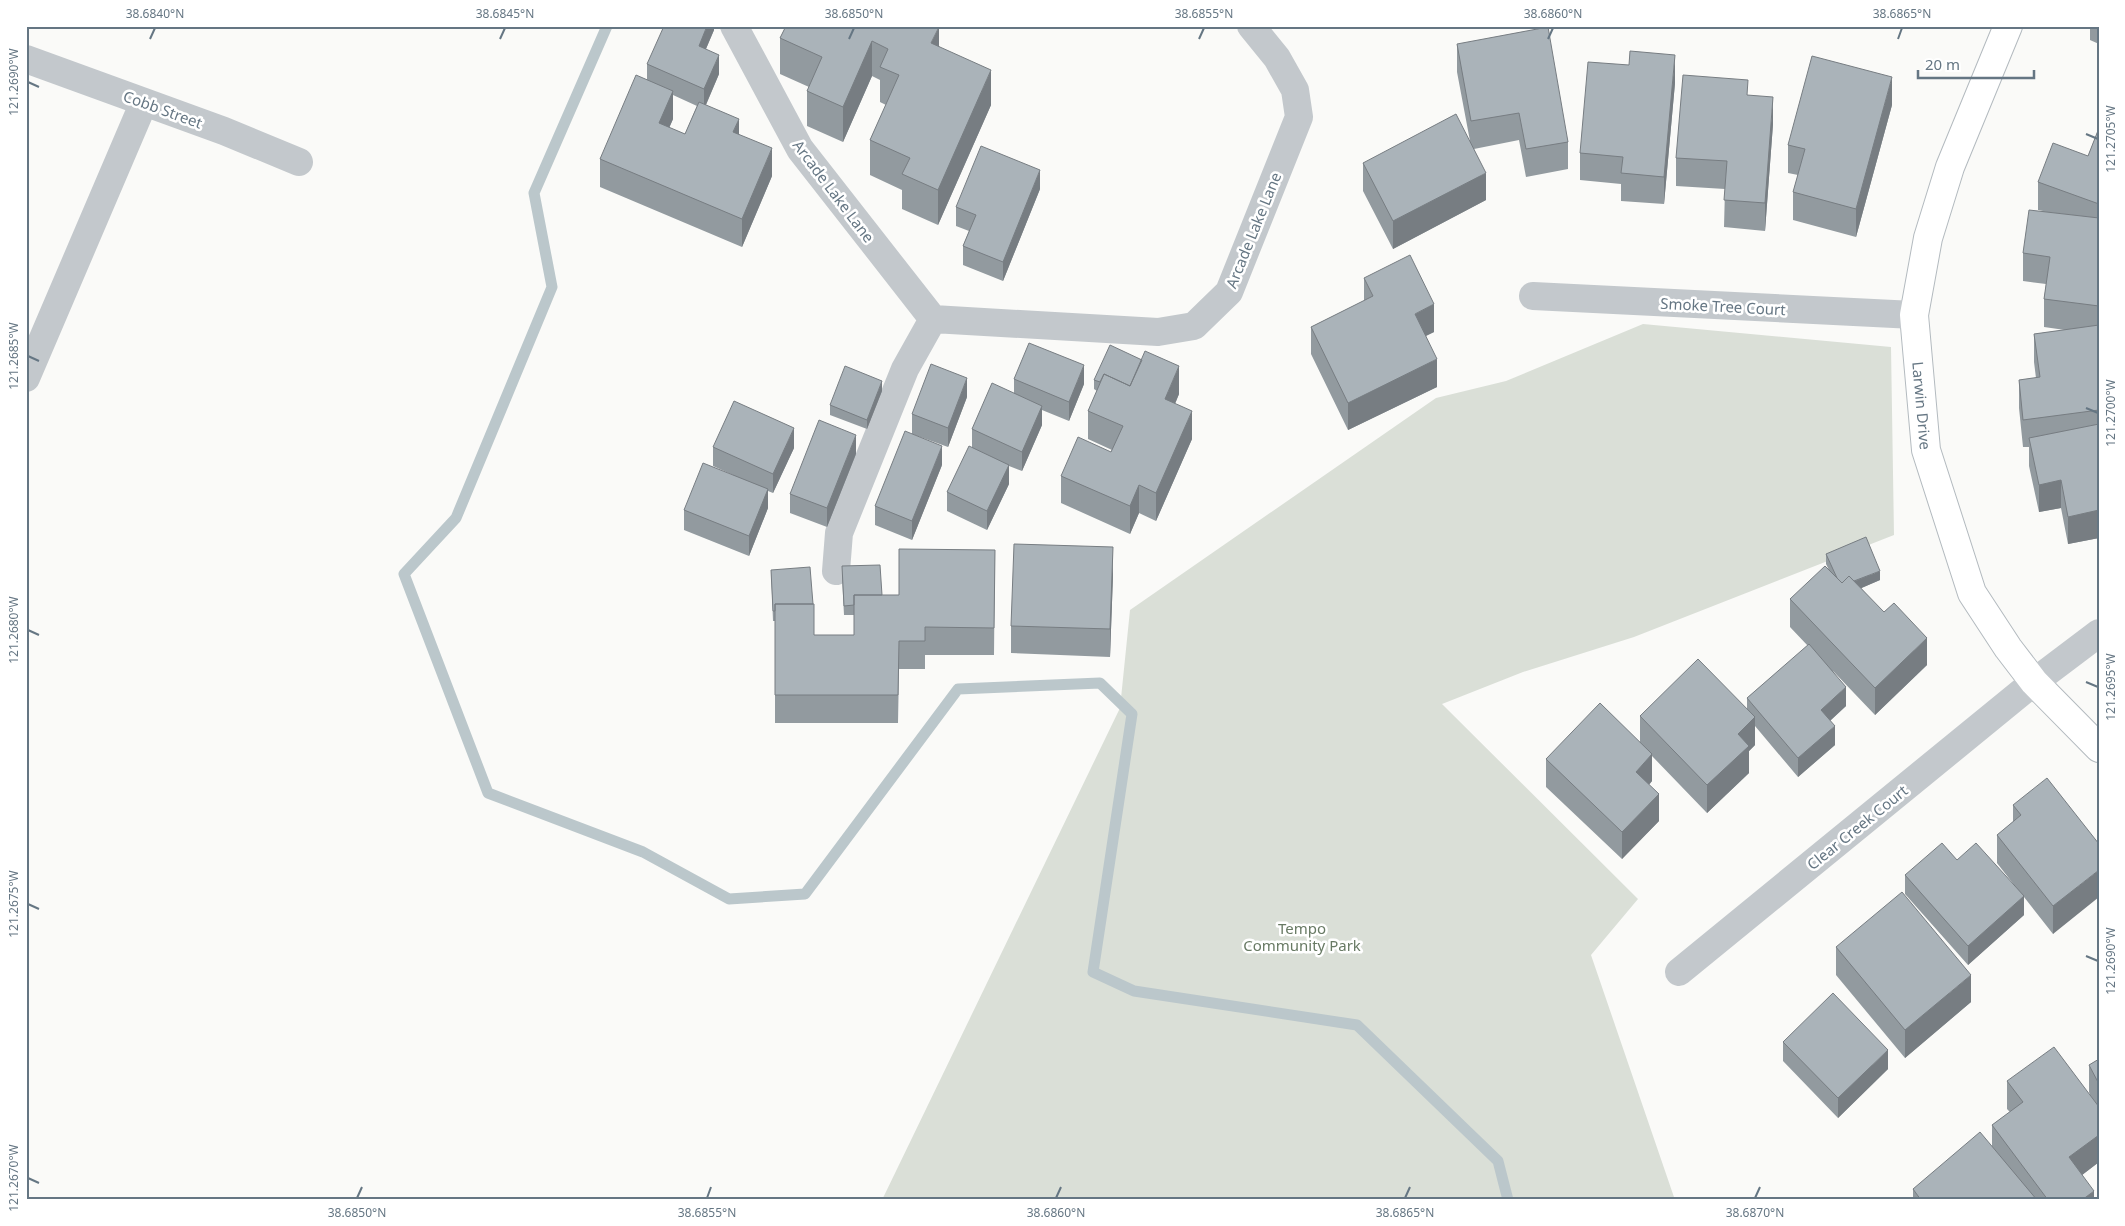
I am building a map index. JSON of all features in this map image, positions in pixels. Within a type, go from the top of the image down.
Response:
[{"type":"street","name":"Arcade Lake Lane","points":[[734,26],[800,149],[933,319],[1158,332],[1194,326],[1229,292],[1299,116],[1295,90],[1277,58],[1251,26]]},
{"type":"street","name":"Larwin Drive","points":[[2008,26],[1950,167],[1928,238],[1914,316],[1926,450],[1972,593],[2008,648],[2034,682],[2099,748]]},
{"type":"street","name":"Cobb Street","points":[[26,59],[300,162]]},
{"type":"street","points":[[26,378],[144,102]]},
{"type":"street","name":"Smoke Tree Court","points":[[1533,296],[1914,316]]},
{"type":"street","points":[[836,571],[839,533],[905,369],[933,319]]},
{"type":"street","name":"Clear Creek Court","points":[[1679,972],[2034,682],[2099,633]]},
{"type":"green space","name":"Tempo Community Park","points":[[1643,324],[1891,347],[1894,535],[1634,637],[1523,672],[1442,704],[1638,899],[1591,955],[1675,1200],[882,1200],[1120,708],[1130,610],[1436,398],[1506,381]]},
{"type":"building","points":[[664,26],[707,26],[699,46],[719,55],[704,89],[647,64]]},
{"type":"building","points":[[786,26],[937,26],[939,27],[931,43],[991,70],[938,190],[902,174],[910,158],[870,140],[899,75],[880,67],[888,49],[872,41],[843,107],[807,91],[822,57],[780,38]]},
{"type":"building","points":[[1548,27],[1568,142],[1526,149],[1519,113],[1471,121],[1457,44]]},
{"type":"building","points":[[1630,51],[1675,55],[1664,177],[1621,173],[1623,157],[1580,153],[1588,62],[1629,65]]},
{"type":"building","points":[[1812,56],[1892,77],[1856,209],[1793,192],[1805,149],[1788,145]]},
{"type":"building","points":[[636,75],[673,91],[659,123],[685,134],[699,102],[739,119],[733,132],[772,148],[742,219],[600,159]]},
{"type":"building","points":[[1683,75],[1748,80],[1747,95],[1773,97],[1765,203],[1724,200],[1727,161],[1676,158]]},
{"type":"building","points":[[1456,114],[1486,173],[1393,221],[1363,163]]},
{"type":"building","points":[[2099,128],[2099,204],[2038,182],[2053,143],[2088,156]]},
{"type":"building","points":[[981,146],[1040,170],[1003,262],[963,246],[976,215],[956,207]]},
{"type":"building","points":[[2029,210],[2099,218],[2099,306],[2044,299],[2050,257],[2023,253]]},
{"type":"building","points":[[1410,255],[1434,304],[1415,314],[1437,359],[1348,403],[1311,327],[1373,296],[1364,278]]},
{"type":"building","points":[[2099,325],[2099,410],[2023,420],[2019,380],[2040,377],[2034,334]]},
{"type":"building","points":[[1029,343],[1084,365],[1069,402],[1014,379]]},
{"type":"building","points":[[1110,345],[1142,360],[1130,386],[1104,374],[1100,382],[1094,380]]},
{"type":"building","points":[[1145,351],[1179,366],[1165,399],[1192,411],[1156,493],[1139,485],[1130,506],[1061,476],[1078,437],[1111,452],[1123,426],[1088,411],[1104,374],[1130,386]]},
{"type":"building","points":[[931,364],[967,378],[948,428],[912,414]]},
{"type":"building","points":[[845,366],[882,381],[867,420],[830,405]]},
{"type":"building","points":[[992,383],[1042,406],[1022,452],[972,429]]},
{"type":"building","points":[[734,401],[794,428],[773,474],[713,447]]},
{"type":"building","points":[[819,420],[856,435],[827,508],[790,494]]},
{"type":"building","points":[[2099,424],[2099,510],[2068,517],[2061,480],[2039,485],[2029,438]]},
{"type":"building","points":[[905,431],[942,446],[912,521],[875,506]]},
{"type":"building","points":[[969,446],[1009,465],[987,511],[947,492]]},
{"type":"building","points":[[703,463],[768,489],[749,536],[684,510]]},
{"type":"building","points":[[1866,537],[1880,571],[1854,581],[1849,576],[1842,583],[1837,578],[1826,554]]},
{"type":"building","points":[[1014,544],[1113,547],[1110,629],[1011,626]]},
{"type":"building","points":[[899,549],[995,550],[994,628],[925,627],[925,641],[899,641],[898,695],[775,695],[775,604],[814,604],[814,635],[854,635],[854,595],[899,595]]},
{"type":"building","points":[[880,565],[882,595],[854,595],[854,605],[844,606],[842,566]]},
{"type":"building","points":[[1825,566],[1842,583],[1849,576],[1884,612],[1894,603],[1927,638],[1875,688],[1790,599]]},
{"type":"building","points":[[810,567],[813,604],[775,604],[775,611],[773,611],[771,570]]},
{"type":"building","points":[[1809,644],[1846,687],[1821,710],[1835,726],[1798,758],[1747,698]]},
{"type":"building","points":[[1698,659],[1755,717],[1738,734],[1749,746],[1707,785],[1640,716]]},
{"type":"building","points":[[1600,703],[1652,754],[1636,772],[1659,794],[1622,832],[1546,759]]},
{"type":"building","points":[[2047,778],[2099,844],[2099,870],[2053,906],[1997,835],[2021,815],[2013,805]]},
{"type":"building","points":[[1942,843],[1957,860],[1976,843],[2024,896],[1968,946],[1905,875]]},
{"type":"building","points":[[1902,892],[1971,975],[1905,1030],[1836,947]]},
{"type":"building","points":[[1833,993],[1888,1050],[1838,1098],[1783,1042]]},
{"type":"building","points":[[2054,1047],[2099,1107],[2099,1135],[2069,1157],[2094,1191],[2082,1200],[2048,1200],[1992,1125],[2023,1102],[2007,1081]]},
{"type":"building","points":[[2099,1059],[2099,1084],[2089,1065]]},
{"type":"building","points":[[1980,1132],[2037,1200],[1921,1200],[1913,1189]]},
{"type":"waterway","points":[[607,26],[534,193],[552,287],[456,518],[404,574],[488,793],[643,852],[729,899],[805,894],[958,689],[1100,683],[1132,714],[1093,972],[1134,991],[1357,1025],[1498,1161],[1508,1200]]}]
